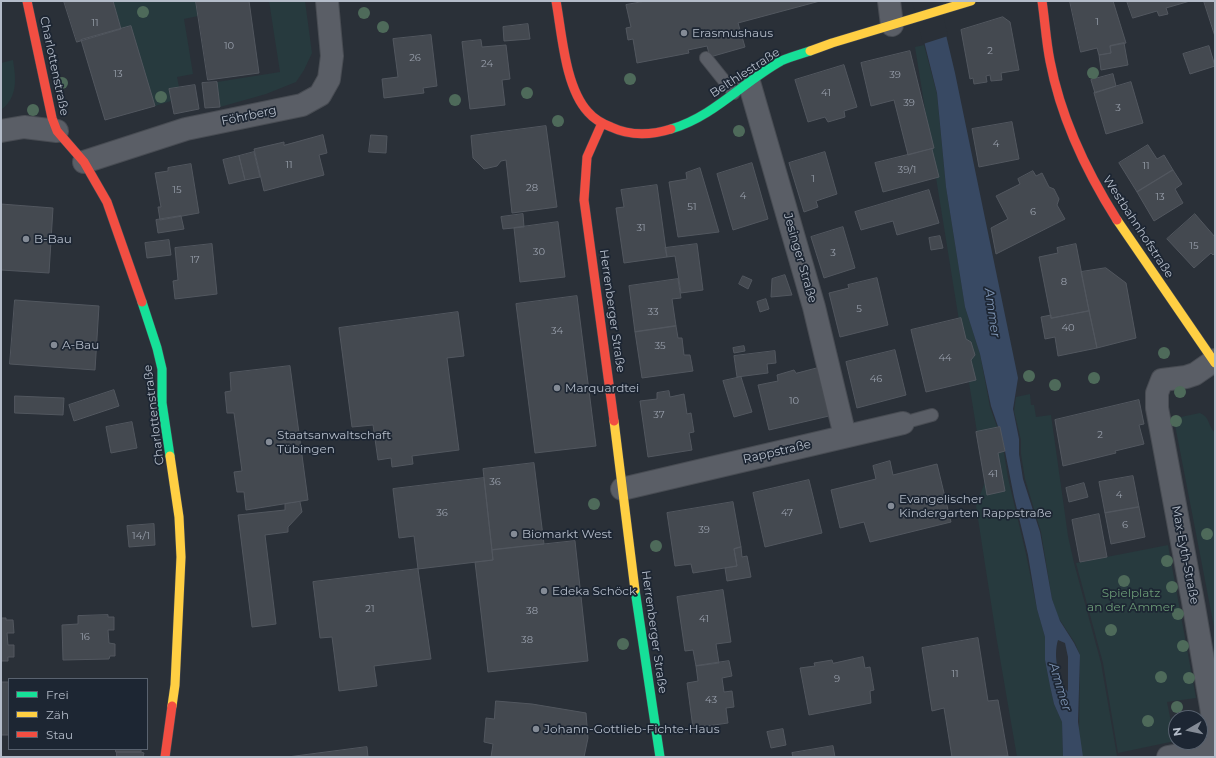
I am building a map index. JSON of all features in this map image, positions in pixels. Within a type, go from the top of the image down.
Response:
[{"type":"street","name":"Charlottenstraße","points":[[27,1],[52,118],[57,131],[84,162],[107,202],[152,334],[162,369],[162,403],[179,517],[181,557],[175,685],[165,757]]},
{"type":"street","name":"Föhrberg","points":[[84,162],[186,129],[302,105],[320,95],[329,79],[332,56],[327,1]]},
{"type":"street","points":[[556,1],[569,75],[577,95],[588,112],[602,123]]},
{"type":"street","points":[[889,1],[900,22]]},
{"type":"street","name":"Belthlestraße","points":[[602,123],[617,130],[637,134],[661,132],[682,126],[708,112],[742,87],[782,62],[832,43],[971,1]]},
{"type":"street","name":"Westbahnhofstraße","points":[[1042,1],[1050,63],[1060,102],[1078,151],[1089,174],[1103,200],[1215,361]]},
{"type":"street","name":"Jesinger Straße","points":[[742,87],[814,307],[845,436]]},
{"type":"street","name":"Herrenberger Straße","points":[[602,123],[587,157],[584,200],[607,362],[638,609],[660,757]]},
{"type":"street","points":[[1,132],[24,127],[57,131]]},
{"type":"street","name":"Max-Eyth-Straße","points":[[1215,361],[1186,378],[1162,380],[1157,393],[1157,408],[1215,730]]},
{"type":"street","name":"Rappstraße","points":[[622,489],[903,423]]},
{"type":"street","points":[[1168,757],[1215,747]]},
{"type":"lane","points":[[706,58],[742,87]]},
{"type":"lane","name":"Rappstraße","points":[[903,423],[932,416]]},
{"type":"green space","points":[[113,1],[196,1],[198,16],[184,19],[193,74],[177,77],[179,87],[169,89],[171,101],[155,106],[131,26],[121,29]]},
{"type":"green space","points":[[269,1],[305,1],[312,53],[304,70],[296,82],[266,94],[220,107],[217,82],[280,72]]},
{"type":"green space","points":[[924,45],[937,94],[946,187],[965,307],[980,354],[990,407],[1002,441],[1008,478],[1037,609],[1045,637],[1045,660],[1050,686],[1054,704],[1062,722],[1063,757],[1017,757],[976,506],[985,482],[915,47]]},
{"type":"green space","points":[[13,60],[15,81],[13,93],[7,105],[1,110],[1,63]]},
{"type":"green space","points":[[1030,394],[1031,405],[1034,405],[1036,417],[1051,415],[1068,536],[1101,663],[1117,756],[1114,757],[1082,757],[1079,738],[1080,655],[1075,643],[1058,617],[1052,599],[1041,532],[1025,479],[1021,454],[1021,440],[1014,411],[1016,397]]},
{"type":"green space","points":[[1200,413],[1206,417],[1215,433],[1215,632],[1176,430],[1174,422],[1171,419]]},
{"type":"green space","name":"Spielplatz an der Ammer","points":[[1168,545],[1196,698],[1167,702],[1169,710],[1168,742],[1118,753],[1103,663],[1076,563]]},
{"type":"water","name":"Ammer","points":[[914,1],[938,1],[955,73],[1018,378],[1013,409],[1019,439],[1019,454],[1023,479],[1040,532],[1052,599],[1060,621],[1080,655],[1078,722],[1083,757],[1063,757],[1062,722],[1054,704],[1050,686],[1045,660],[1045,637],[1037,609],[1028,555],[1014,497],[1003,441],[991,406],[980,354],[965,307],[946,187],[937,93]],"holes":[[[1058,640],[1065,643],[1068,657],[1068,692],[1064,687],[1059,674],[1056,660]]]},
{"type":"pier","points":[[912,1],[940,1],[948,36],[923,44]]},
{"type":"building","points":[[64,1],[113,1],[121,29],[77,42]]},
{"type":"building","points":[[196,1],[249,1],[259,73],[208,80]]},
{"type":"building","name":"Erasmushaus","points":[[646,1],[820,1],[738,23],[745,47],[710,57],[707,46],[688,50],[689,53],[637,63],[633,39],[628,40],[626,28],[631,27],[626,5]]},
{"type":"building","points":[[1070,1],[1113,1],[1126,43],[1110,46],[1111,53],[1099,55],[1097,48],[1081,52]]},
{"type":"building","points":[[1127,1],[1190,1],[1166,8],[1168,14],[1159,16],[1157,11],[1133,18]]},
{"type":"building","points":[[1204,1],[1215,1],[1215,36]]},
{"type":"building","points":[[1003,17],[1010,22],[1019,70],[1001,73],[1002,80],[991,81],[990,75],[986,76],[987,82],[974,84],[973,78],[970,79],[961,30]]},
{"type":"building","points":[[528,24],[530,39],[504,41],[503,27]]},
{"type":"building","points":[[131,26],[155,106],[105,120],[81,40]]},
{"type":"building","points":[[431,35],[437,86],[423,88],[424,93],[384,98],[382,79],[398,77],[393,39]]},
{"type":"building","points":[[481,40],[482,47],[506,45],[510,79],[502,80],[505,105],[470,109],[462,42]]},
{"type":"building","points":[[1124,43],[1128,65],[1101,70],[1099,55],[1111,53],[1110,46]]},
{"type":"building","points":[[1209,46],[1215,66],[1190,74],[1183,54]]},
{"type":"building","points":[[910,51],[934,148],[908,155],[894,100],[871,106],[861,63]]},
{"type":"building","points":[[844,65],[857,107],[844,111],[845,117],[828,122],[825,117],[808,122],[795,80]]},
{"type":"building","points":[[1113,74],[1116,86],[1095,93],[1091,80]]},
{"type":"building","points":[[217,82],[220,107],[205,108],[202,83]]},
{"type":"building","points":[[1131,82],[1143,123],[1106,134],[1094,93]]},
{"type":"building","points":[[195,85],[199,109],[174,114],[169,89]]},
{"type":"building","points":[[1012,122],[1019,159],[979,167],[972,129]]},
{"type":"building","points":[[546,126],[557,207],[512,213],[506,160],[501,161],[497,166],[484,169],[473,158],[471,136]]},
{"type":"building","points":[[323,135],[327,153],[319,155],[324,175],[264,191],[254,149],[284,142],[284,145]]},
{"type":"building","points":[[371,135],[387,136],[386,153],[369,152]]},
{"type":"building","points":[[1148,145],[1157,159],[1164,155],[1173,170],[1137,192],[1119,163]]},
{"type":"building","points":[[932,149],[939,177],[883,192],[875,163]]},
{"type":"building","points":[[254,152],[260,177],[245,180],[239,156]]},
{"type":"building","points":[[825,152],[837,194],[816,201],[818,207],[804,212],[789,163]]},
{"type":"building","points":[[239,156],[245,180],[229,184],[223,160]]},
{"type":"building","points":[[752,163],[768,219],[733,230],[717,174]]},
{"type":"building","points":[[191,164],[199,213],[160,220],[158,207],[161,207],[155,173],[168,171],[168,168]]},
{"type":"building","points":[[700,168],[719,232],[678,237],[669,182],[687,179],[686,173]]},
{"type":"building","points":[[1173,170],[1182,184],[1175,189],[1183,203],[1154,221],[1137,192]]},
{"type":"building","points":[[1033,171],[1036,176],[1042,173],[1049,187],[1054,189],[1059,199],[1057,205],[1065,219],[996,254],[991,228],[1008,219],[996,196],[1020,184],[1018,179]]},
{"type":"building","points":[[657,185],[667,257],[624,263],[616,208],[624,207],[621,190]]},
{"type":"building","points":[[929,190],[939,223],[897,235],[893,221],[861,230],[855,212]]},
{"type":"building","name":"B-Bau","points":[[1,204],[53,208],[49,273],[1,270]]},
{"type":"building","points":[[523,214],[524,227],[503,229],[501,217]]},
{"type":"building","points":[[1195,214],[1215,237],[1215,253],[1213,255],[1211,253],[1194,268],[1167,239]]},
{"type":"building","points":[[181,216],[184,229],[158,233],[156,220]]},
{"type":"building","points":[[558,222],[565,277],[520,282],[514,228]]},
{"type":"building","points":[[843,227],[855,268],[824,278],[811,237]]},
{"type":"building","points":[[940,236],[943,248],[931,250],[929,238]]},
{"type":"building","points":[[169,240],[171,255],[147,258],[145,243]]},
{"type":"building","points":[[212,244],[217,294],[175,299],[173,281],[178,280],[175,248]]},
{"type":"building","points":[[697,244],[703,290],[681,293],[675,256],[667,257],[665,248]]},
{"type":"building","points":[[1076,244],[1089,311],[1051,318],[1039,257],[1058,253],[1057,248]]},
{"type":"building","points":[[1106,268],[1126,283],[1136,338],[1097,348],[1081,272]]},
{"type":"building","points":[[785,275],[792,295],[771,297],[772,279]]},
{"type":"building","points":[[743,276],[752,280],[748,289],[739,284]]},
{"type":"building","points":[[877,278],[888,325],[840,337],[829,293],[849,288],[848,285]]},
{"type":"building","points":[[678,279],[681,298],[672,299],[676,326],[635,332],[629,286]]},
{"type":"building","name":"Marquardtei","points":[[577,296],[596,446],[535,453],[516,304]]},
{"type":"building","points":[[766,299],[769,309],[760,312],[757,302]]},
{"type":"building","name":"A-Bau","points":[[15,300],[99,306],[95,370],[10,364]]},
{"type":"building","points":[[1089,311],[1097,348],[1058,356],[1055,337],[1045,339],[1041,317],[1051,315],[1051,318]]},
{"type":"building","points":[[458,312],[464,356],[447,358],[459,450],[412,456],[413,464],[392,467],[391,458],[378,460],[373,425],[352,427],[339,328]]},
{"type":"building","points":[[961,318],[966,339],[971,342],[975,355],[971,360],[976,380],[926,392],[911,330]]},
{"type":"building","points":[[676,326],[678,338],[682,338],[684,355],[690,355],[693,371],[642,378],[635,332]]},
{"type":"building","points":[[744,346],[745,351],[734,353],[733,348]]},
{"type":"building","points":[[895,350],[906,395],[857,408],[846,362]]},
{"type":"building","points":[[775,351],[776,363],[767,364],[768,373],[737,377],[734,356]]},
{"type":"building","name":"Staatsanwaltschaft Tübingen","points":[[290,366],[308,500],[246,510],[244,492],[237,492],[234,472],[242,471],[234,413],[227,413],[225,392],[231,391],[230,373]]},
{"type":"building","points":[[818,368],[829,416],[769,430],[758,385],[778,381],[777,375],[794,370],[796,373]]},
{"type":"building","points":[[741,377],[752,412],[734,417],[723,381]]},
{"type":"building","points":[[114,390],[119,406],[74,421],[69,405]]},
{"type":"building","points":[[669,391],[670,397],[684,394],[687,414],[691,413],[694,432],[689,433],[692,450],[648,457],[640,401],[657,399],[657,393]]},
{"type":"building","points":[[15,396],[64,398],[63,415],[15,413]]},
{"type":"building","points":[[1139,400],[1144,424],[1139,425],[1144,444],[1115,451],[1116,453],[1063,466],[1055,420]]},
{"type":"building","points":[[132,422],[137,448],[111,453],[106,427]]},
{"type":"building","points":[[1000,427],[1005,451],[998,453],[1005,491],[987,495],[976,432]]},
{"type":"building","name":"Evangelischer Kindergarten Rappstraße","points":[[890,461],[893,475],[937,464],[951,522],[870,542],[864,522],[840,528],[831,490],[876,479],[873,466]]},
{"type":"building","points":[[534,463],[544,544],[492,550],[483,469]]},
{"type":"building","points":[[1133,476],[1139,507],[1105,513],[1099,482]]},
{"type":"building","points":[[484,478],[493,560],[418,569],[414,536],[399,538],[393,489]]},
{"type":"building","points":[[809,480],[822,533],[765,547],[753,493]]},
{"type":"building","points":[[1084,483],[1088,497],[1069,502],[1066,488]]},
{"type":"building","points":[[300,502],[302,512],[288,527],[288,532],[265,535],[276,624],[252,627],[238,515],[285,510],[285,504]]},
{"type":"building","points":[[733,502],[741,547],[734,549],[737,566],[693,573],[691,564],[675,566],[667,513]]},
{"type":"building","points":[[1139,507],[1145,537],[1111,544],[1105,513]]},
{"type":"building","points":[[1099,514],[1107,557],[1080,562],[1072,520]]},
{"type":"building","points":[[154,524],[155,545],[129,547],[127,526]]},
{"type":"building","points":[[575,541],[588,661],[488,672],[475,562],[493,560],[492,550]]},
{"type":"building","points":[[741,547],[742,557],[747,556],[751,577],[727,581],[725,568],[737,566],[734,549]]},
{"type":"building","points":[[418,569],[431,659],[374,666],[377,686],[339,691],[332,637],[320,638],[313,582]]},
{"type":"building","points":[[723,590],[731,642],[716,644],[719,663],[696,666],[693,650],[685,651],[677,597]]},
{"type":"building","points":[[108,615],[108,617],[114,617],[114,630],[108,630],[109,643],[115,644],[115,656],[110,656],[109,659],[63,660],[62,625],[78,624],[78,616]]},
{"type":"building","points":[[1,618],[13,620],[14,633],[7,633],[8,645],[14,645],[14,657],[8,657],[8,661],[1,661]]},
{"type":"building","points":[[978,638],[988,701],[998,700],[1008,756],[952,757],[944,708],[932,711],[922,648]]},
{"type":"building","points":[[863,657],[865,668],[870,667],[874,690],[870,691],[871,703],[809,715],[800,668],[815,666],[814,663],[832,660],[833,663]]},
{"type":"building","points":[[729,661],[732,676],[722,678],[724,692],[732,691],[734,707],[726,708],[728,723],[693,728],[687,683],[698,681],[696,666]]},
{"type":"building","points":[[1,682],[8,682],[8,735],[1,735]]},
{"type":"building","name":"Johann-Gottlieb-Fichte-Haus","points":[[496,701],[532,704],[586,713],[588,738],[584,757],[491,757],[493,744],[484,742],[486,718],[494,719]]},
{"type":"building","points":[[783,729],[786,745],[771,748],[767,732]]},
{"type":"building","points":[[833,746],[835,757],[793,757],[792,753]]},
{"type":"building","points":[[367,747],[368,757],[288,757]]},
{"type":"building","points":[[116,750],[141,750],[141,752],[116,752]]},
{"type":"building","points":[[117,752],[144,753],[143,757],[117,757]]},
{"type":"traffic: fast","points":[[671,129],[701,116],[714,108],[767,69],[781,61],[810,51]]},
{"type":"traffic: fast","points":[[142,302],[157,348],[162,369],[162,403],[170,456]]},
{"type":"traffic: fast","points":[[635,590],[660,757]]},
{"type":"traffic: slow","points":[[810,51],[971,1]]},
{"type":"traffic: slow","points":[[1117,220],[1215,363]]},
{"type":"traffic: slow","points":[[614,421],[635,590]]},
{"type":"traffic: slow","points":[[170,456],[179,517],[181,557],[175,685],[172,706]]},
{"type":"traffic: jam","points":[[27,1],[52,118],[57,131],[84,162],[107,202],[142,302]]},
{"type":"traffic: jam","points":[[556,1],[569,75],[580,101],[588,112],[602,123],[626,132],[641,134],[671,129]]},
{"type":"traffic: jam","points":[[1042,1],[1050,61],[1068,124],[1095,183],[1117,220]]},
{"type":"traffic: jam","points":[[602,123],[587,157],[584,200],[614,421]]},
{"type":"traffic: jam","points":[[165,757],[172,706]]},
{"type":"place","name":"Erasmushaus","points":[[684,33]]},
{"type":"place","name":"B-Bau","points":[[26,239]]},
{"type":"place","name":"A-Bau","points":[[54,345]]},
{"type":"place","name":"Marquardtei","points":[[557,388]]},
{"type":"place","name":"Staatsanwaltschaft Tübingen","points":[[269,442]]},
{"type":"place","name":"Evangelischer Kindergarten Rappstraße","points":[[891,506]]},
{"type":"place","name":"Biomarkt West","points":[[514,534]]},
{"type":"place","name":"Edeka Schöck","points":[[544,591]]},
{"type":"place","name":"Johann-Gottlieb-Fichte-Haus","points":[[536,729]]}]
